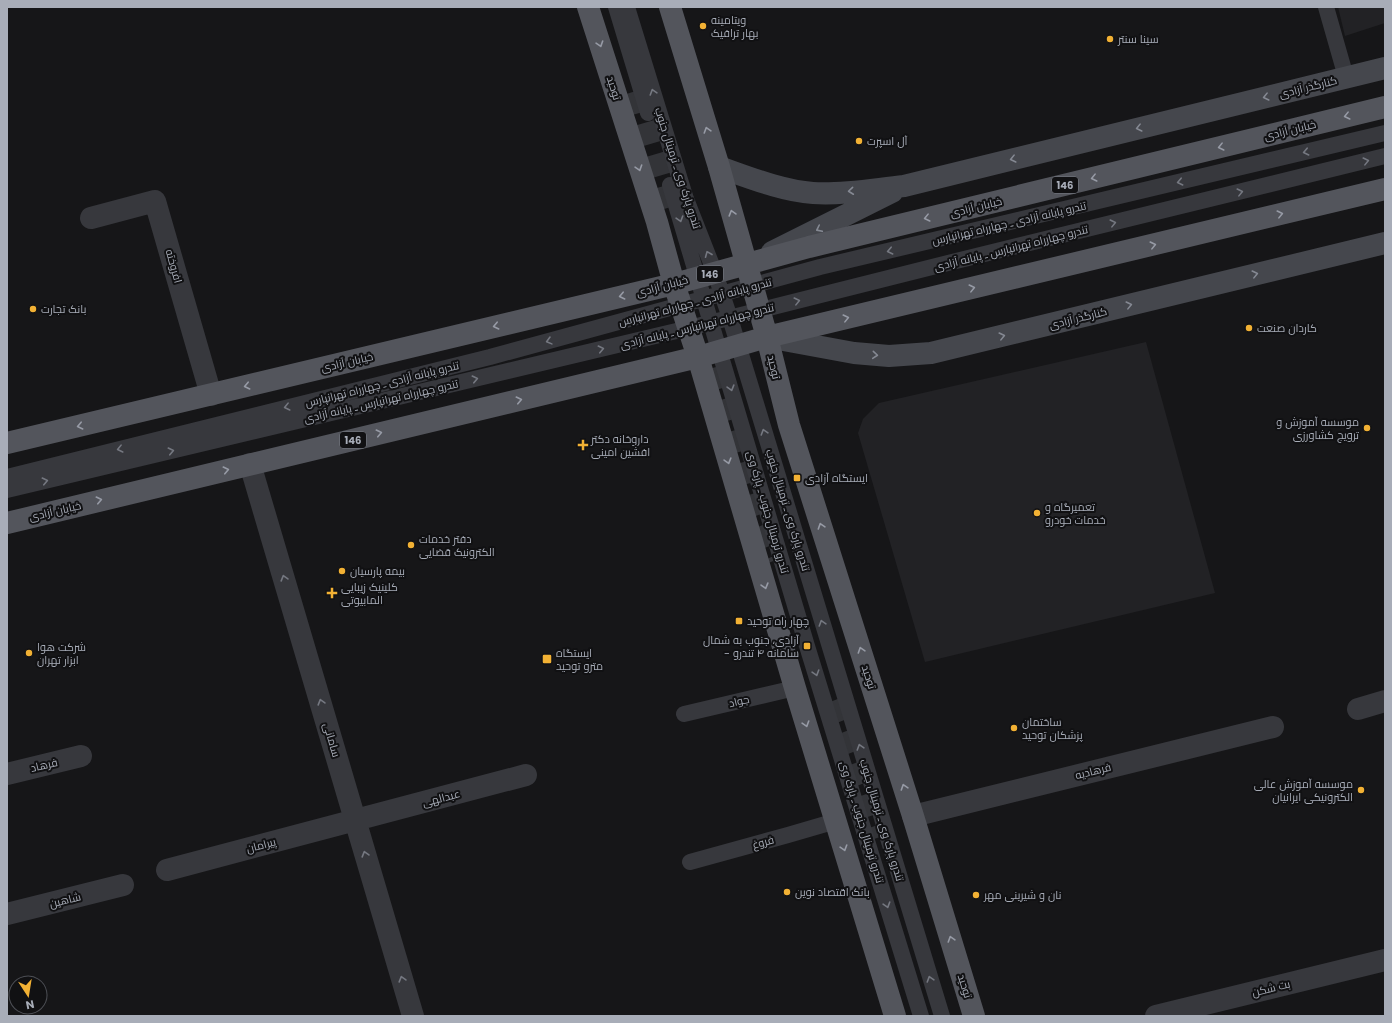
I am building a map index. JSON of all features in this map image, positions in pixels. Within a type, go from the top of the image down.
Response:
[{"type":"main road","name":"توحید","points":[[588,7],[657,222],[674,284],[698,357]]},
{"type":"main road","points":[[670,7],[719,167],[746,264],[904,186]]},
{"type":"main road","name":"کنارگذر آزادی","points":[[904,186],[1385,68]]},
{"type":"main road","name":"خیابان آزادی","points":[[7,443],[674,284],[824,244],[1385,107]]},
{"type":"main road","points":[[719,167],[788,190],[812,193],[836,193],[904,186]]},
{"type":"main road","name":"خیابان آزادی","points":[[7,522],[698,357],[767,337],[1385,189]]},
{"type":"main road","name":"کنارگذر آزادی","points":[[767,337],[854,353],[889,356],[931,353],[1385,243]]},
{"type":"main road","name":"توحید","points":[[746,264],[767,337],[789,425],[913,816],[974,1016]]},
{"type":"main road","points":[[698,357],[795,688],[895,1016]]},
{"type":"street","name":"افروخته","points":[[91,218],[155,201],[211,395]]},
{"type":"street","name":"سامانی","points":[[250,464],[413,1016]]},
{"type":"street","points":[[1358,709],[1385,701]]},
{"type":"street","name":"فرهادیه","points":[[913,816],[1273,727]]},
{"type":"street","name":"فرهاد","points":[[7,774],[81,756]]},
{"type":"street","name":"عبدالهی","points":[[356,821],[526,775]]},
{"type":"street","name":"پیرامان","points":[[167,870],[356,821]]},
{"type":"street","name":"شاهین","points":[[7,914],[123,885]]},
{"type":"street","name":"بت شکن","points":[[1156,1016],[1385,960]]},
{"type":"lane","name":"تندرو ترمینال جنوب ـ پارک وی","points":[[616,7],[707,275],[705,299],[712,322],[729,348],[807,646],[921,1016]]},
{"type":"lane","name":"تندرو پارک وی ـ ترمینال جنوب","points":[[628,7],[686,199],[707,275],[722,294],[730,318],[729,348],[942,1016]]},
{"type":"lane","points":[[1326,7],[1346,77]]},
{"type":"lane","name":"تندرو پایانه آزادی ـ چهارراه تهرانپارس","points":[[7,477],[490,357],[828,266],[1385,133]]},
{"type":"lane","name":"تندرو چهارراه تهرانپارس ـ پایانه آزادی","points":[[7,490],[689,328],[1385,156]]},
{"type":"lane","name":"جواد","points":[[684,714],[795,688]]},
{"type":"lane","name":"فروغ","points":[[690,862],[836,821]]},
{"type":"shaded area","points":[[1338,7],[1385,7],[1385,23],[1345,36]]},
{"type":"shaded area","name":"تعمیرگاه و خدمات خودرو","points":[[1146,342],[1215,593],[925,662],[858,433],[863,419],[879,403]]},
{"type":"tunnel","points":[[636,91],[671,209]]},
{"type":"tunnel","points":[[716,367],[755,508],[776,560]]},
{"type":"tunnel","points":[[830,702],[865,792],[880,837]]},
{"type":"place","name":"ویتامینه بهار ترافیک","points":[[703,26]]},
{"type":"place","name":"سینا سنتر","points":[[1110,39]]},
{"type":"place","name":"آل اسپرت","points":[[859,141]]},
{"type":"place","name":"بانک تجارت","points":[[33,309]]},
{"type":"place","name":"کاردان صنعت","points":[[1249,328]]},
{"type":"place","name":"موسسه آموزش و ترویج کشاورزی","points":[[1367,428]]},
{"type":"place","name":"داروخانه دکتر افشین امینی","points":[[583,445]]},
{"type":"place","name":"ایستگاه آزادی","points":[[797,478]]},
{"type":"place","name":"تعمیرگاه و خدمات خودرو","points":[[1037,513]]},
{"type":"place","name":"دفتر خدمات الکترونیک قضایی","points":[[411,545]]},
{"type":"place","name":"بیمه پارسیان","points":[[342,571]]},
{"type":"place","name":"کلینیک زیبایی المابیوتی","points":[[332,593]]},
{"type":"place","name":"چهار راه توحید","points":[[739,621]]},
{"type":"place","name":"آزادی، جنوب به شمال - سامانه ۴ تندرو","points":[[807,646]]},
{"type":"place","name":"شرکت هوا ابزار تهران","points":[[29,653]]},
{"type":"place","name":"ایستگاه مترو توحید","points":[[547,659]]},
{"type":"place","name":"ساختمان پزشکان توحید","points":[[1014,728]]},
{"type":"place","name":"موسسه آموزش عالی الکترونیکی ایرانیان","points":[[1361,790]]},
{"type":"place","name":"بانک اقتصاد نوین","points":[[787,892]]},
{"type":"place","name":"نان و شیرینی مهر","points":[[976,895]]}]
